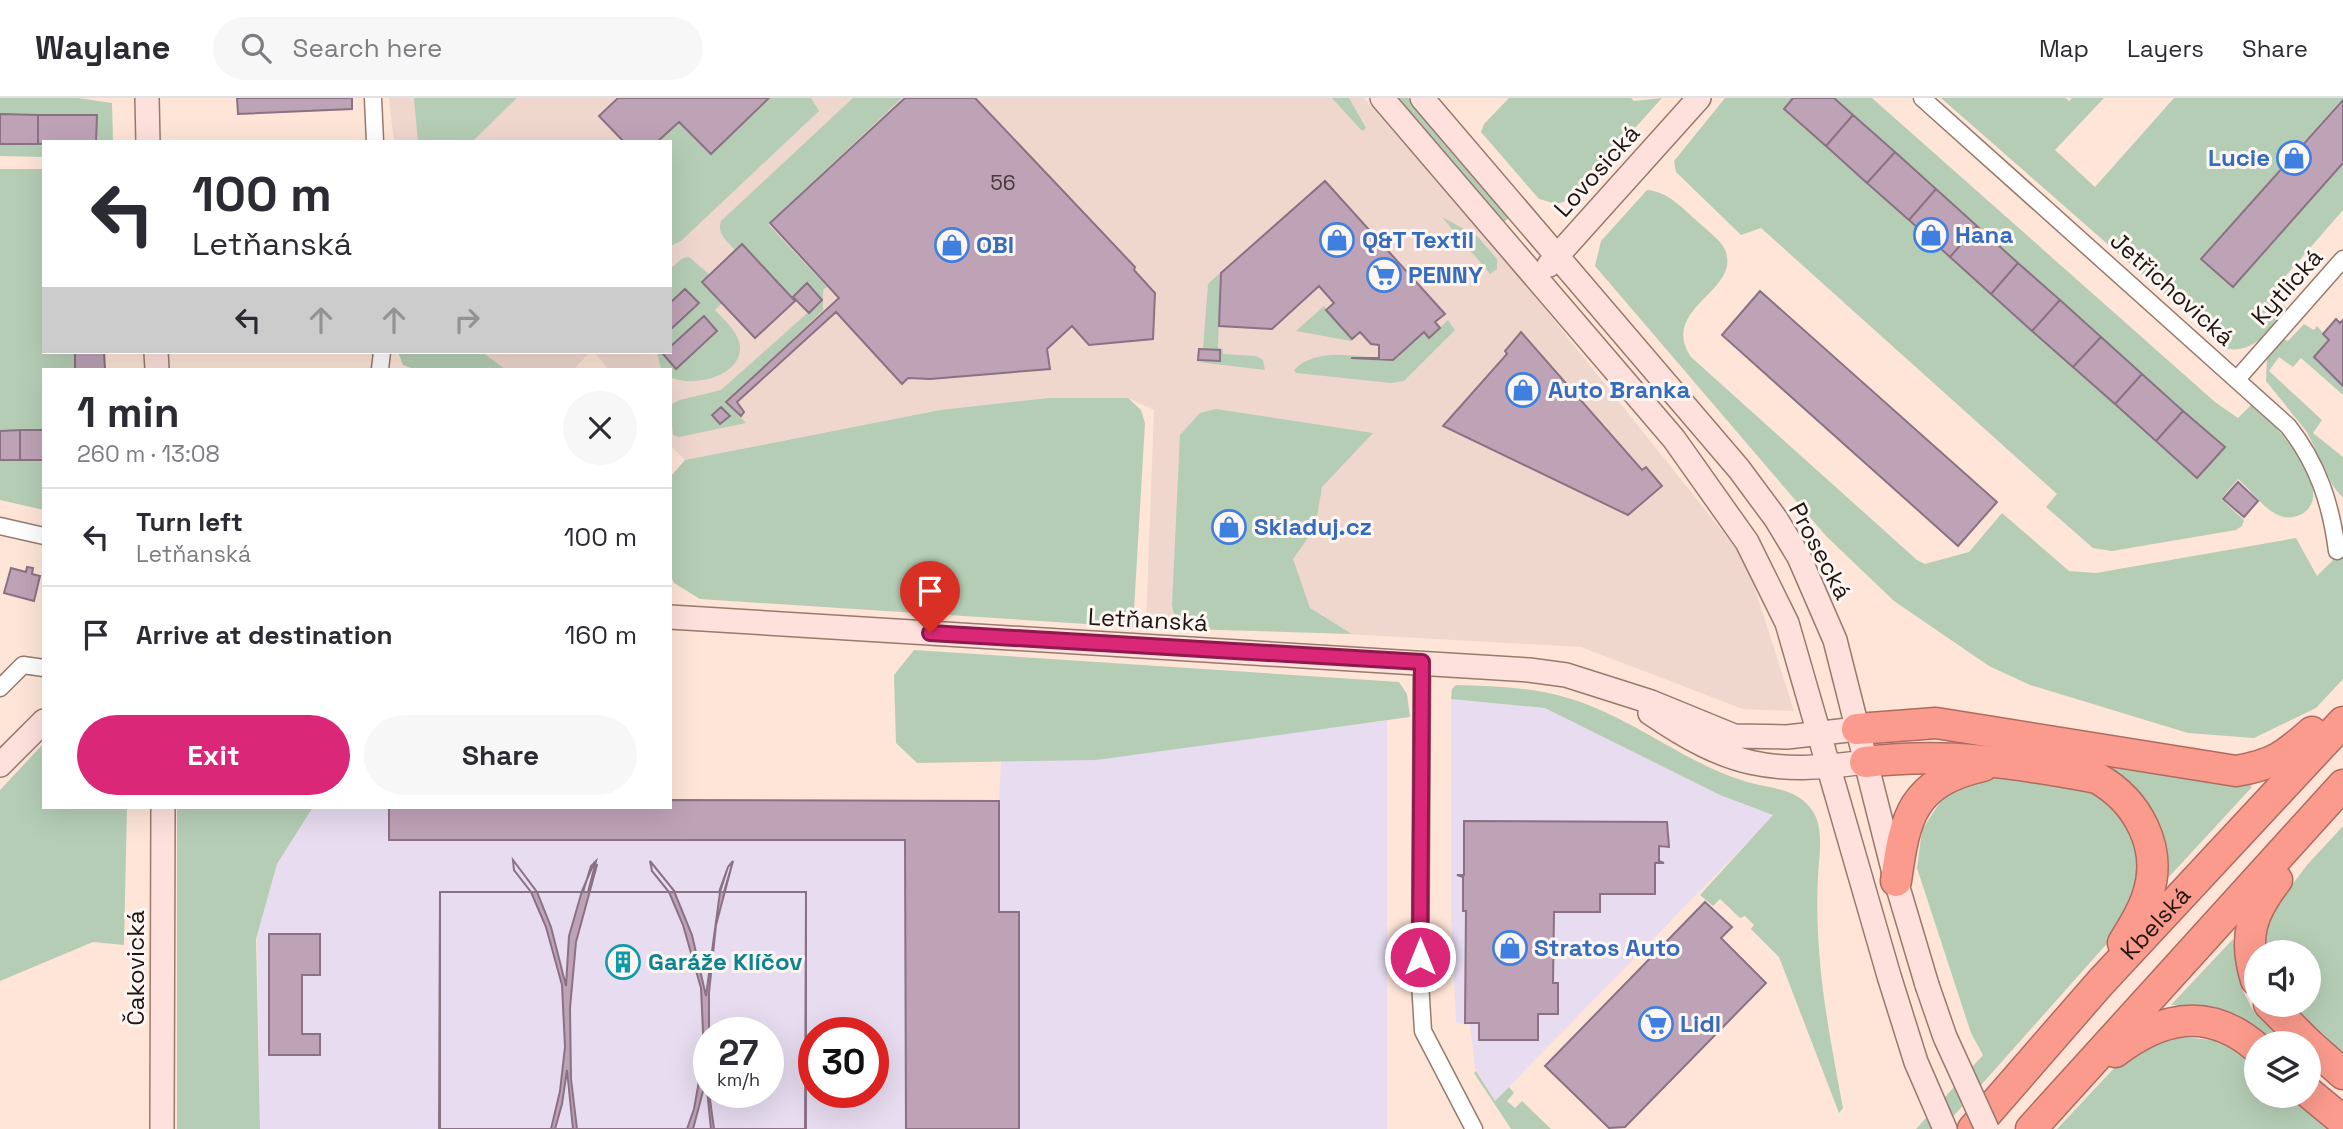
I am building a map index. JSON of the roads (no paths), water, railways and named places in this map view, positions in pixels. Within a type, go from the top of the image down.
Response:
[{"type":"highway","points":[[1857,729],[1936,723],[2236,771],[2266,766],[2284,757],[2343,703]]},
{"type":"highway","name":"Kbelská","points":[[1973,1129],[2101,983],[2343,722]]},
{"type":"highway","points":[[1865,762],[1912,757],[2004,761],[2097,778],[2126,800],[2138,815],[2152,852],[2148,895],[2101,983]]},
{"type":"highway","points":[[1896,881],[1903,829],[1917,803],[1937,782],[1961,771],[2004,761]]},
{"type":"highway","name":"Kbelská","points":[[2031,1129],[2343,785]]},
{"type":"highway","points":[[2250,940],[2255,911],[2343,793]]},
{"type":"highway","points":[[2282,1017],[2296,1031]]},
{"type":"highway","points":[[2067,1088],[2141,1033],[2154,1027],[2181,1021],[2220,1025],[2244,1037]]},
{"type":"highway","points":[[2321,1055],[2343,1074]]},
{"type":"highway","points":[[2321,1102],[2343,1121]]},
{"type":"main road","points":[[147,98],[148,140]]},
{"type":"main road","points":[[1382,98],[1674,439],[1747,541],[1787,623],[1889,976],[1916,1062],[1945,1129]]},
{"type":"main road","name":"Prosecká","points":[[1422,98],[1739,469],[1776,519],[1799,557],[1835,640],[1896,881],[1927,985],[1945,1037],[1986,1129]]},
{"type":"main road","name":"Lovosická","points":[[1536,280],[1699,98]]},
{"type":"main road","name":"Letňanská","points":[[672,617],[1422,662],[1566,675],[1619,692],[1734,736],[1820,734],[1857,729]]},
{"type":"main road","name":"Letňanská","points":[[1619,692],[1693,742],[1761,766],[1829,767],[1865,762]]},
{"type":"main road","points":[[0,765],[42,723]]},
{"type":"main road","name":"Čakovická","points":[[162,1129],[163,809]]},
{"type":"street","points":[[373,98],[375,140]]},
{"type":"street","name":"Jetřichovická","points":[[1922,98],[2238,378],[2288,426],[2304,446],[2326,495],[2337,551]]},
{"type":"street","name":"Kytlická","points":[[2238,378],[2343,259]]},
{"type":"street","points":[[0,526],[42,536]]},
{"type":"street","points":[[1422,662],[1420,982],[1423,1031],[1474,1129]]},
{"type":"street","points":[[0,688],[23,665],[42,668]]},
{"type":"place","name":"Lucie","points":[[2294,158]]},
{"type":"place","name":"Hana","points":[[1931,235]]},
{"type":"place","name":"Q&T Textil","points":[[1337,240]]},
{"type":"place","name":"OBI","points":[[952,245]]},
{"type":"place","name":"PENNY","points":[[1384,275]]},
{"type":"place","name":"Auto Branka","points":[[1523,390]]},
{"type":"place","name":"Skladuj.cz","points":[[1229,527]]},
{"type":"place","name":"Stratos Auto","points":[[1510,948]]},
{"type":"place","name":"Garáže Klíčov","points":[[623,962]]},
{"type":"place","name":"Lidl","points":[[1656,1024]]}]
